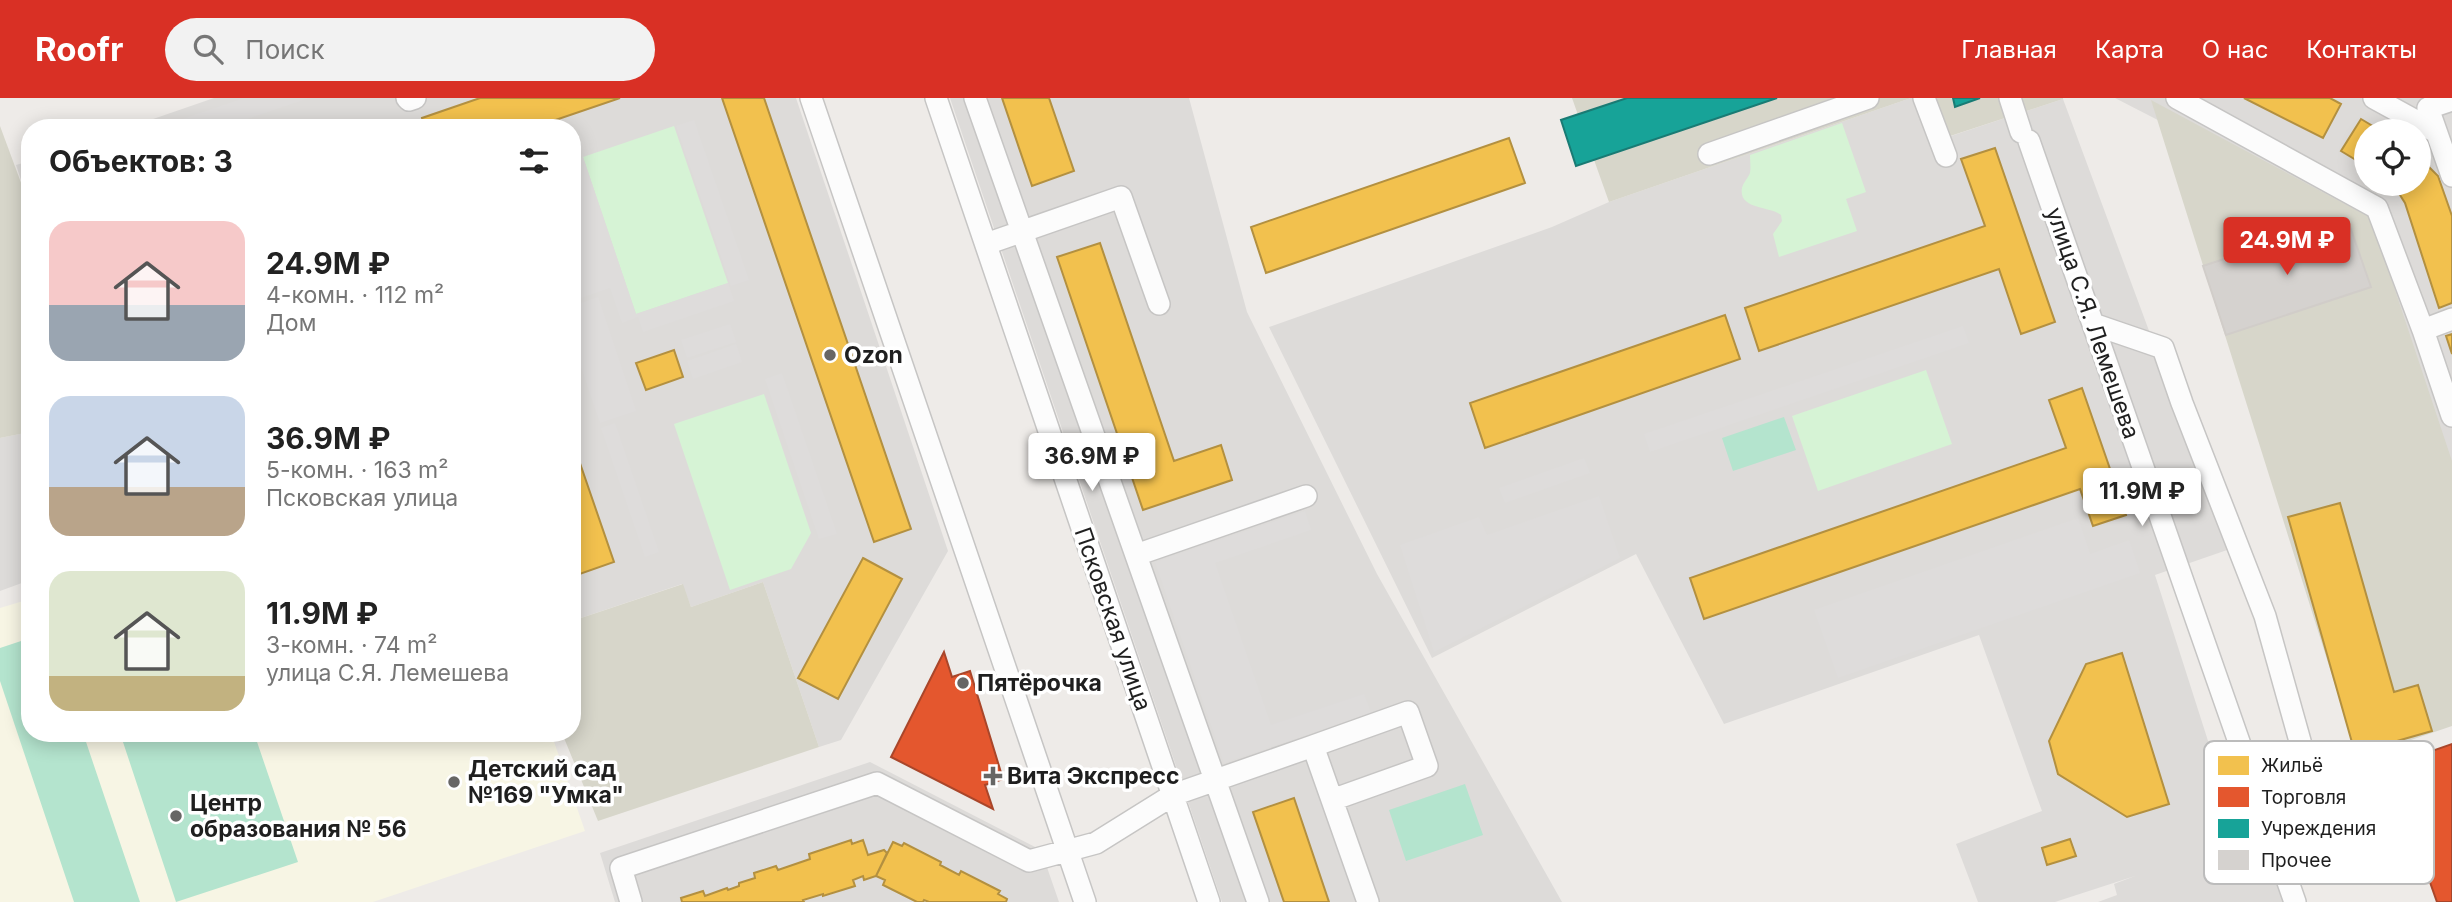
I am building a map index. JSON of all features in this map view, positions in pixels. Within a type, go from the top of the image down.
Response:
[{"type":"street","points":[[407,98],[415,98]]},
{"type":"street","points":[[811,98],[1085,902]]},
{"type":"street","name":"Псковская улица","points":[[936,98],[1209,902]]},
{"type":"street","points":[[975,98],[1258,902]]},
{"type":"street","points":[[1709,154],[1868,98]]},
{"type":"street","points":[[1924,98],[1946,156]]},
{"type":"street","name":"улица С.Я. Лемешева","points":[[2010,98],[2093,324],[2239,741]]},
{"type":"street","points":[[2177,98],[2377,208],[2452,416]]},
{"type":"street","points":[[2374,98],[2437,132]]},
{"type":"street","points":[[2452,100],[2428,108],[2452,176]]},
{"type":"street","points":[[986,244],[1121,197],[1159,304]]},
{"type":"street","points":[[2423,330],[2452,319]]},
{"type":"street","points":[[2093,324],[2164,348],[2182,403],[2265,616],[2300,741]]},
{"type":"street","points":[[1136,555],[1306,496]]},
{"type":"street","points":[[631,902],[621,868],[877,783],[1029,861],[1096,843],[1173,795],[1408,712],[1427,766],[1332,800]]},
{"type":"street","points":[[1313,746],[1368,902]]},
{"type":"street","name":"улица С.Я. Лемешева","points":[[2289,884],[2295,902]]},
{"type":"shaded area","points":[[214,98],[796,98],[948,551],[841,740],[819,747],[763,582],[691,607],[682,584],[581,618],[581,119],[153,119]]},
{"type":"shaded area","points":[[244,98],[309,98],[247,119],[182,119]]},
{"type":"shaded area","points":[[950,98],[1189,98],[1247,312],[1377,574],[1562,902],[1222,902]]},
{"type":"shaded area","points":[[1572,98],[1911,98],[1609,202]]},
{"type":"shaded area","points":[[1911,98],[1918,98],[1936,141],[2063,99],[2230,549],[2155,575],[2208,741],[2204,741],[2204,884],[2283,884],[2289,902],[2098,902],[2117,895],[2114,884],[2135,876],[2055,902],[1978,902],[1956,844],[2042,811],[1979,635],[1724,724],[1636,554],[1432,658],[1269,327],[1552,227],[1609,202]]},
{"type":"shaded area","points":[[1918,98],[2063,98],[2063,99],[1935,141]]},
{"type":"shaded area","points":[[2115,98],[2452,98],[2452,496],[2362,225]]},
{"type":"shaded area","points":[[2151,100],[2371,218],[2452,461],[2452,726],[2408,741],[2353,741]]},
{"type":"shaded area","points":[[694,120],[749,280],[731,286],[676,126]]},
{"type":"shaded area","points":[[0,126],[21,183],[21,434],[0,438]]},
{"type":"shaded area","points":[[583,157],[636,314],[728,283],[734,301],[643,332],[638,317],[622,323],[610,288],[581,298]]},
{"type":"shaded area","points":[[21,164],[21,180],[16,165]]},
{"type":"shaded area","points":[[598,297],[636,411],[600,423],[581,367],[581,303]]},
{"type":"shaded area","points":[[730,324],[736,342],[687,358],[681,340]]},
{"type":"shaded area","points":[[1963,326],[1969,343],[1650,452],[1644,434]]},
{"type":"shaded area","points":[[736,344],[742,362],[693,379],[687,361]]},
{"type":"shaded area","points":[[782,373],[837,534],[819,539],[765,379]]},
{"type":"shaded area","points":[[615,423],[659,552],[645,557],[601,428]]},
{"type":"shaded area","points":[[21,434],[21,583],[0,591],[0,438]]},
{"type":"shaded area","points":[[1584,458],[1590,473],[1505,503],[1499,488]]},
{"type":"shaded area","points":[[1599,496],[1620,558],[1434,652],[1400,545],[1479,517],[1487,535]]},
{"type":"shaded area","points":[[1305,511],[1311,530],[1215,563],[1271,725],[1364,694],[1371,713],[1224,763],[1155,562]]},
{"type":"shaded area","points":[[2078,518],[2090,554],[2129,540],[2140,573],[1838,678],[1814,610]]},
{"type":"shaded area","points":[[763,582],[819,747],[598,821],[566,742],[581,742],[581,618],[683,584],[691,607]]},
{"type":"shaded area","name":"Центр образования № 56","points":[[21,602],[21,742],[554,742],[585,831],[373,902],[0,902],[0,608]]},
{"type":"shaded area","points":[[870,762],[1041,850],[1059,902],[615,902],[600,853]]},
{"type":"green space","points":[[1842,123],[1866,192],[1846,199],[1857,231],[1779,257],[1773,234],[1782,221],[1781,215],[1750,204],[1742,195],[1743,186],[1750,173],[1750,155]]},
{"type":"green space","points":[[674,126],[728,283],[636,314],[583,157]]},
{"type":"green space","points":[[1926,370],[1952,444],[1818,491],[1792,416]]},
{"type":"green space","points":[[764,394],[811,533],[791,569],[730,590],[674,424]]},
{"type":"green space","points":[[1784,417],[1796,450],[1733,471],[1722,438]]},
{"type":"green space","points":[[21,641],[21,742],[86,742],[140,902],[74,902],[0,681],[0,648]]},
{"type":"green space","points":[[123,742],[257,742],[298,862],[176,902]]},
{"type":"green space","points":[[1465,784],[1483,835],[1406,861],[1389,810]]},
{"type":"building: Жильё","points":[[480,98],[620,98],[558,119],[422,118]]},
{"type":"building: Жильё","points":[[722,98],[764,98],[911,529],[874,542]]},
{"type":"building: Жильё","points":[[1002,98],[1049,98],[1074,171],[1032,186]]},
{"type":"building: Жильё","points":[[2244,98],[2330,98],[2341,104],[2323,138]]},
{"type":"building: Жильё","points":[[2354,130],[2354,159],[2341,151]]},
{"type":"building: Жильё","points":[[1509,138],[1525,183],[1266,273],[1251,227]]},
{"type":"building: Жильё","points":[[1995,148],[2055,322],[2021,334],[1999,269],[1759,351],[1745,308],[1985,226],[1961,159]]},
{"type":"building: Жильё","points":[[2431,169],[2438,176],[2452,216],[2452,303],[2439,308],[2401,196],[2431,196]]},
{"type":"building: Жильё","points":[[1100,243],[1174,461],[1221,445],[1232,480],[1143,510],[1057,257]]},
{"type":"building: Жильё","points":[[1725,315],[1740,359],[1485,448],[1470,403]]},
{"type":"building: Жильё","points":[[2452,334],[2452,354],[2446,336]]},
{"type":"building: Жильё","points":[[674,350],[683,377],[646,390],[636,363]]},
{"type":"building: Жильё","points":[[2082,388],[2126,515],[2093,526],[2080,489],[1704,619],[1690,578],[2066,448],[2049,400]]},
{"type":"building: Жильё","points":[[581,466],[614,562],[581,574]]},
{"type":"building: Жильё","points":[[2340,503],[2394,692],[2418,685],[2432,731],[2397,741],[2352,741],[2288,517]]},
{"type":"building: Жильё","points":[[863,558],[902,579],[838,699],[798,678]]},
{"type":"building: Жильё","points":[[2122,653],[2169,804],[2127,817],[2058,774],[2049,741],[2086,664]]},
{"type":"building: Жильё","points":[[1294,798],[1329,902],[1284,902],[1253,812]]},
{"type":"building: Жильё","points":[[2070,839],[2076,856],[2047,865],[2042,848]]},
{"type":"building: Жильё","points":[[851,840],[852,844],[863,840],[868,855],[884,850],[887,853],[876,876],[864,880],[863,876],[853,880],[855,886],[803,900],[804,902],[682,902],[681,898],[703,891],[705,896],[739,886],[739,883],[755,878],[754,873],[776,866],[778,870],[810,859],[809,854]]},
{"type":"building: Жильё","points":[[893,842],[902,846],[904,843],[941,862],[940,865],[959,875],[961,871],[1000,891],[998,894],[1007,899],[1006,902],[917,902],[883,885],[885,880],[876,876]]},
{"type":"building: Торговля","points":[[944,652],[952,677],[970,671],[1003,779],[985,785],[993,809],[891,757]]},
{"type":"building: Торговля","points":[[2452,744],[2452,902],[2437,902],[2431,884],[2434,884],[2434,750]]},
{"type":"building: Учреждения","points":[[1627,98],[1777,98],[1576,166],[1561,120]]},
{"type":"building: Учреждения","points":[[1953,98],[1980,98],[1955,107]]},
{"type":"building: Прочее","points":[[2347,218],[2371,287],[2226,335],[2203,266]]},
{"type":"place","name":"Ozon","points":[[830,355]]},
{"type":"place","name":"Пятёрочка","points":[[963,683]]},
{"type":"place","name":"Вита Экспресс","points":[[993,776]]},
{"type":"place","name":"Детский сад №169 \"Умка\"","points":[[454,782]]},
{"type":"place","name":"Центр образования № 56","points":[[176,816]]}]
